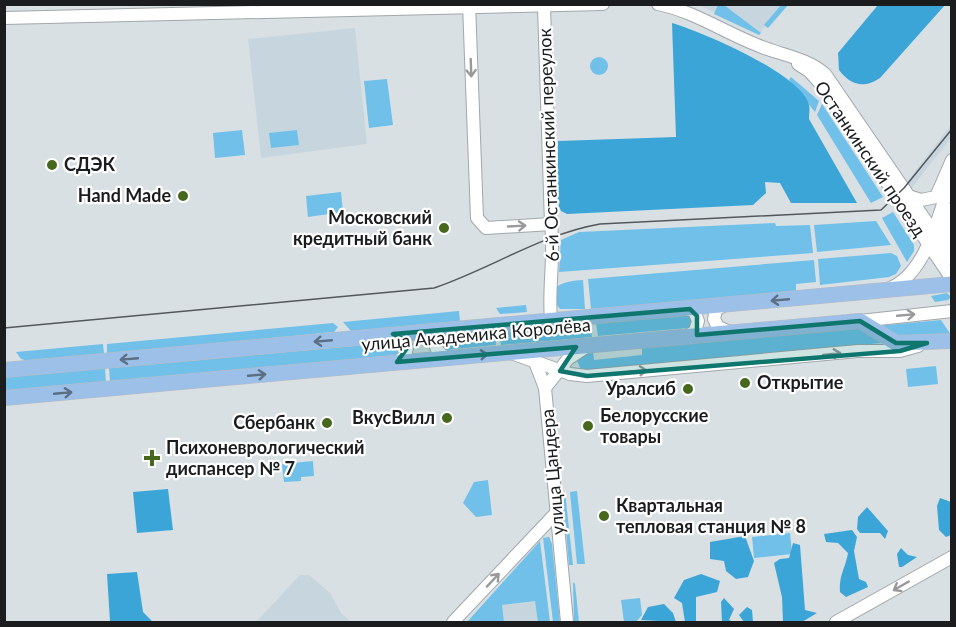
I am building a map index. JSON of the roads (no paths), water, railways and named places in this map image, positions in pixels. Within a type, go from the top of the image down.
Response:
[{"type":"main road","name":"улица Академика Королёва","points":[[4,370],[951,284]]},
{"type":"main road","name":"улица Академика Королёва","points":[[4,398],[860,321]]},
{"type":"main road","points":[[860,321],[896,344],[951,341]]},
{"type":"street","points":[[4,18],[127,10],[544,7],[603,4]]},
{"type":"street","points":[[657,4],[681,11],[776,52]]},
{"type":"street","points":[[469,7],[477,218],[486,228],[551,224]]},
{"type":"street","name":"6-й Останкинский переулок","points":[[544,7],[551,224],[554,246],[549,297],[550,320]]},
{"type":"street","name":"Останкинский проезд","points":[[776,52],[808,62],[832,82],[951,257]]},
{"type":"street","name":"Останкинский проезд","points":[[776,52],[804,68],[819,82],[951,279]]},
{"type":"street","points":[[908,196],[921,200],[936,196],[951,160]]},
{"type":"street","points":[[880,291],[903,280],[928,244],[951,178]]},
{"type":"street","points":[[951,209],[945,234],[951,257]]},
{"type":"street","points":[[724,306],[716,310],[714,319],[718,327],[730,333]]},
{"type":"street","points":[[684,309],[694,311],[698,321],[695,331],[687,336]]},
{"type":"street","name":"улица Академика Королёва","points":[[860,321],[951,311]]},
{"type":"street","points":[[444,329],[436,335],[435,344],[439,353],[448,358]]},
{"type":"street","points":[[393,334],[402,338],[407,348],[405,356],[397,362]]},
{"type":"street","points":[[510,352],[560,370],[587,376],[858,351],[900,351],[927,343]]},
{"type":"street","name":"улица Цандера","points":[[567,622],[545,388],[573,353],[593,345]]},
{"type":"street","points":[[535,362],[545,388]]},
{"type":"street","points":[[453,622],[556,513]]},
{"type":"street","points":[[836,622],[951,557]]},
{"type":"tram line","points":[[4,328],[434,288],[557,236],[600,224],[881,210],[904,188],[952,129]]},
{"type":"place","name":"СДЭК","points":[[52,165]]},
{"type":"place","name":"Hand Made","points":[[183,196]]},
{"type":"place","name":"Московский кредитный банк","points":[[444,228]]},
{"type":"place","name":"Открытие","points":[[745,383]]},
{"type":"place","name":"Уралсиб","points":[[688,389]]},
{"type":"place","name":"ВкусВилл","points":[[447,418]]},
{"type":"place","name":"Сбербанк","points":[[327,423]]},
{"type":"place","name":"Белорусские товары","points":[[588,426]]},
{"type":"place","name":"Психоневрологический диспансер № 7","points":[[152,458]]},
{"type":"place","name":"Квартальная тепловая станция № 8","points":[[604,516]]}]
